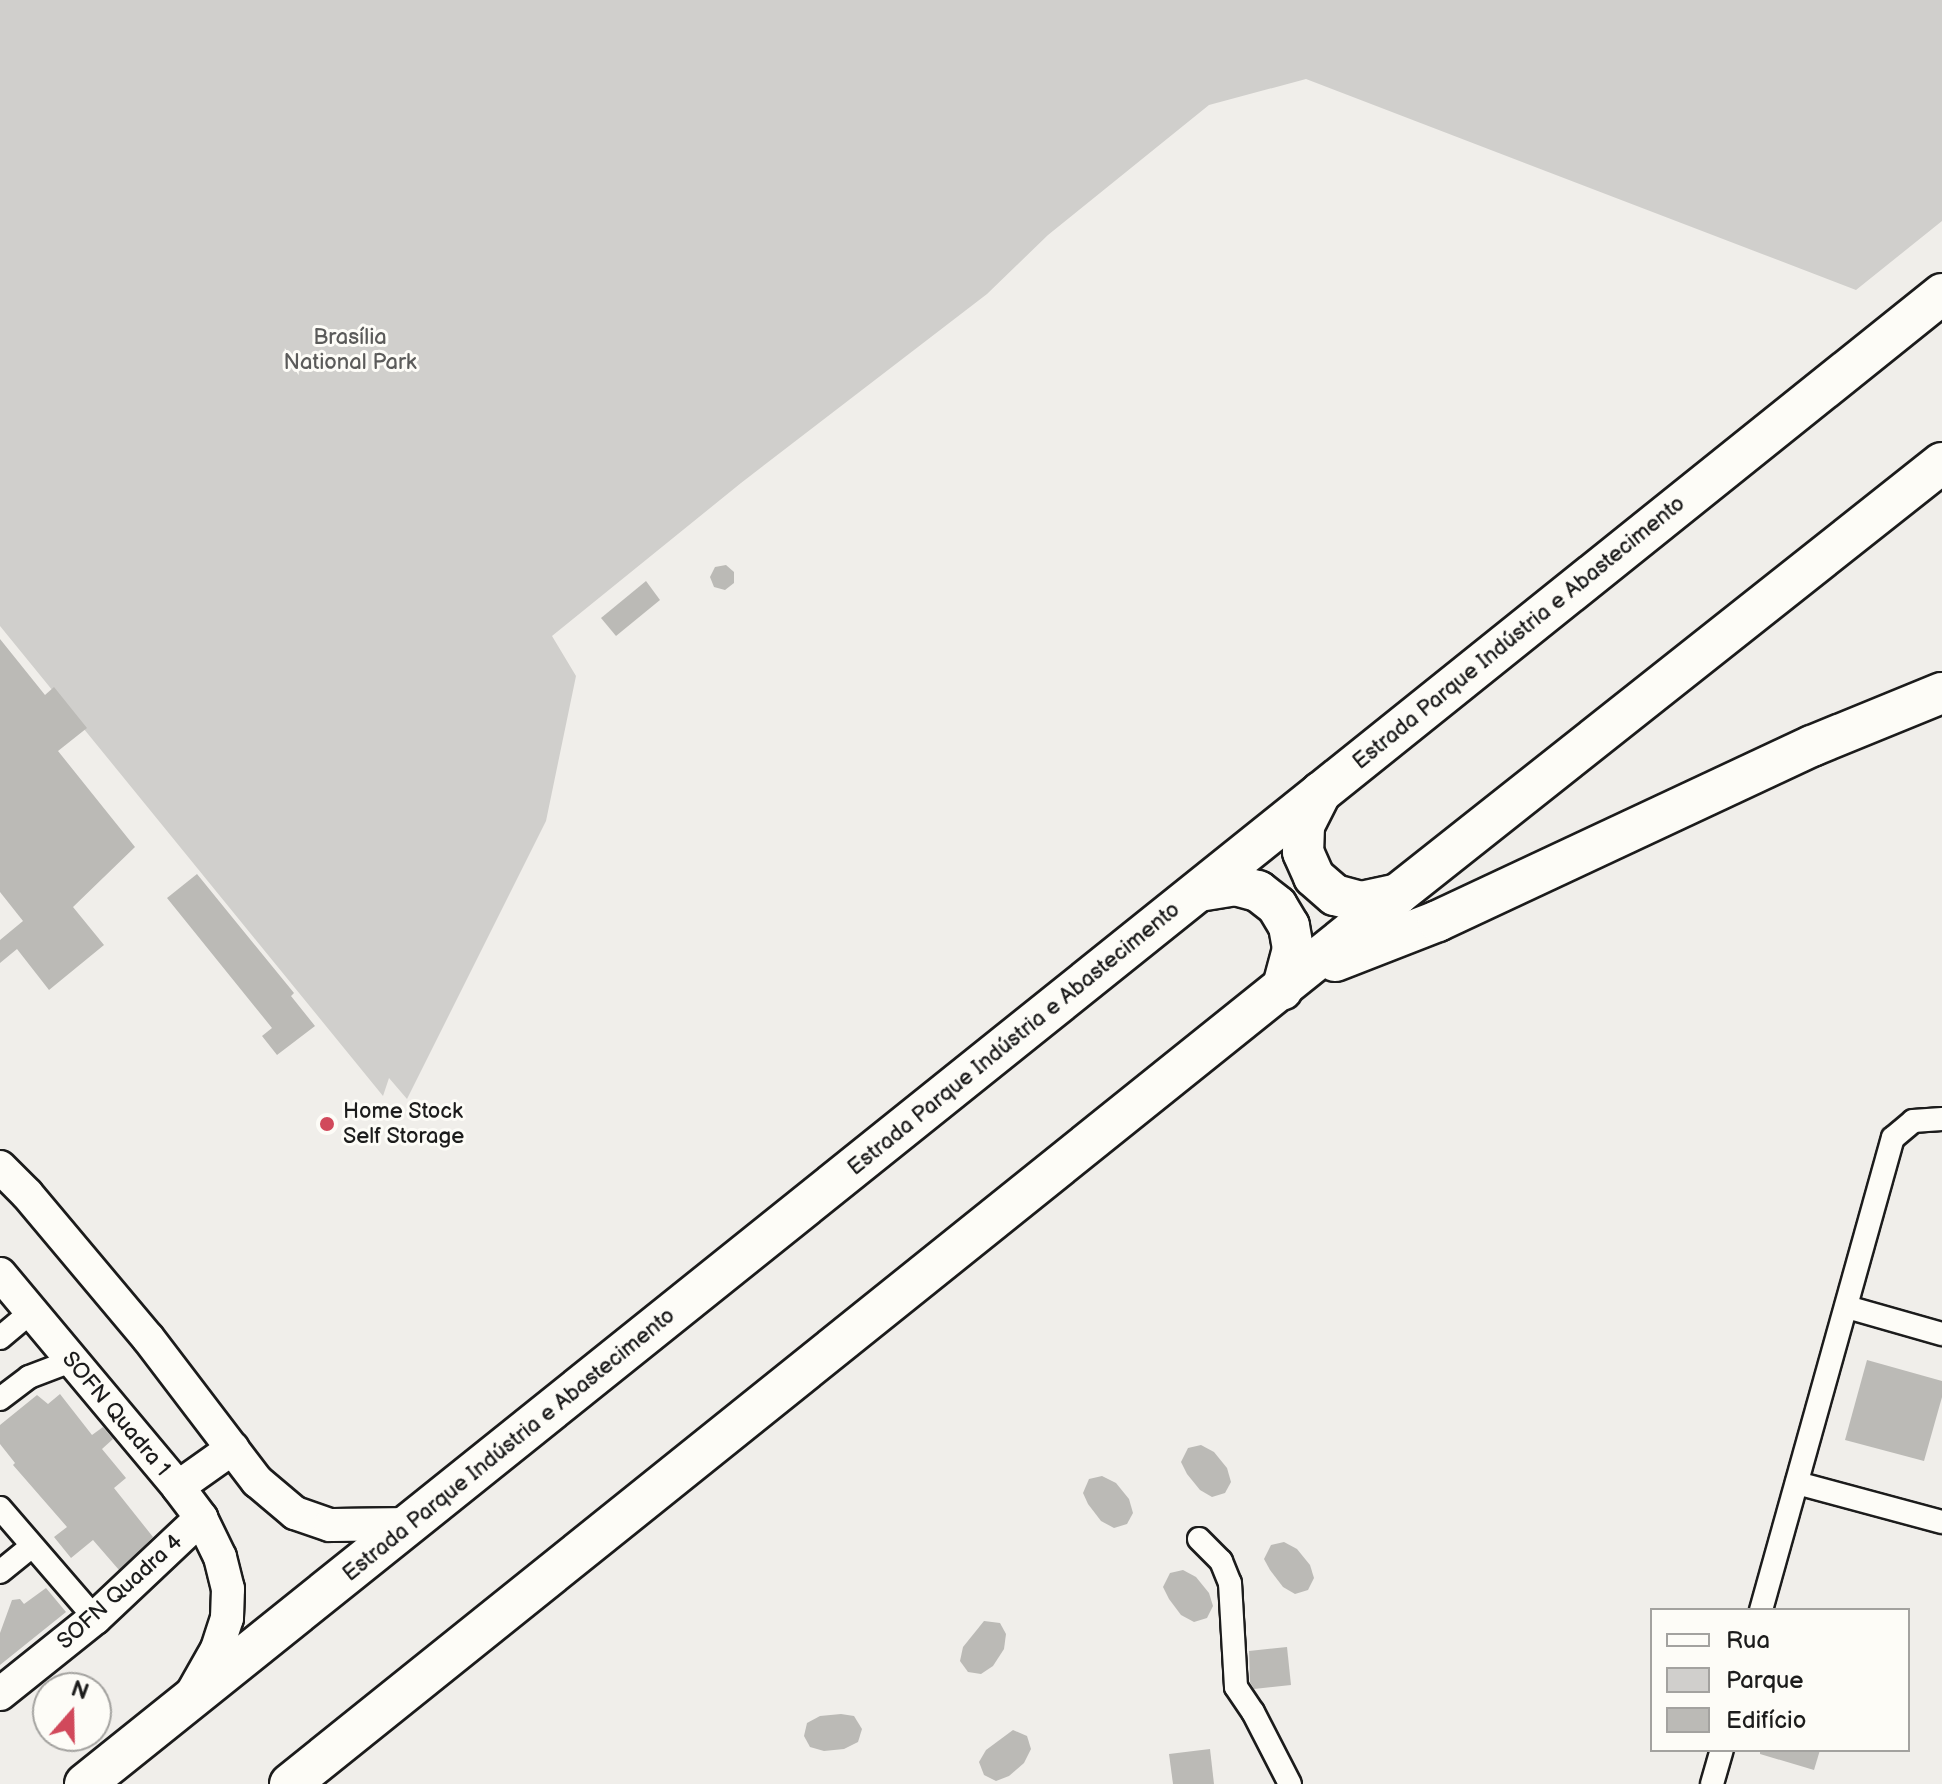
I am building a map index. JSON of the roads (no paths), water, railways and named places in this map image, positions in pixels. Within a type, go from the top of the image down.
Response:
[{"type":"highway","name":"Estrada Parque Indústria e Abastecimento","points":[[85,1784],[413,1524],[1942,294]]},
{"type":"highway","points":[[290,1784],[1398,894],[1942,463]]},
{"type":"highway","points":[[1292,982],[1438,921],[1812,746],[1942,693]]},
{"type":"highway","points":[[1321,792],[1304,826],[1303,852],[1314,877],[1335,895],[1361,902],[1398,894]]},
{"type":"highway","points":[[1199,891],[1235,885],[1258,891],[1277,906],[1289,926],[1293,949],[1292,982]]},
{"type":"street","points":[[1762,1608],[1893,1138],[1913,1121],[1942,1119]]},
{"type":"street","points":[[0,1167],[13,1196],[148,1338],[257,1481],[295,1513],[330,1525],[413,1524]]},
{"type":"street","name":"SOFN Quadra 1","points":[[0,1274],[178,1487],[201,1518],[220,1557],[228,1589],[227,1618],[217,1649],[187,1703]]},
{"type":"street","points":[[1847,1307],[1942,1334]]},
{"type":"street","points":[[0,1338],[31,1312]]},
{"type":"street","points":[[0,1399],[29,1377],[71,1361]]},
{"type":"street","points":[[178,1487],[233,1448]]},
{"type":"street","points":[[1797,1483],[1942,1522]]},
{"type":"street","points":[[0,1508],[95,1618]]},
{"type":"street","name":"SOFN Quadra 4","points":[[0,1694],[95,1618],[201,1518]]},
{"type":"street","points":[[1199,1539],[1221,1561],[1230,1583],[1236,1687],[1290,1784]]},
{"type":"street","points":[[0,1572],[32,1546]]},
{"type":"street","points":[[150,1567],[220,1557]]},
{"type":"street","points":[[1712,1784],[1721,1752]]},
{"type":"place","name":"Home Stock Self Storage","points":[[327,1124]]},
{"type":"park label","name":"Brasília National Park","points":[[350,350]]}]
